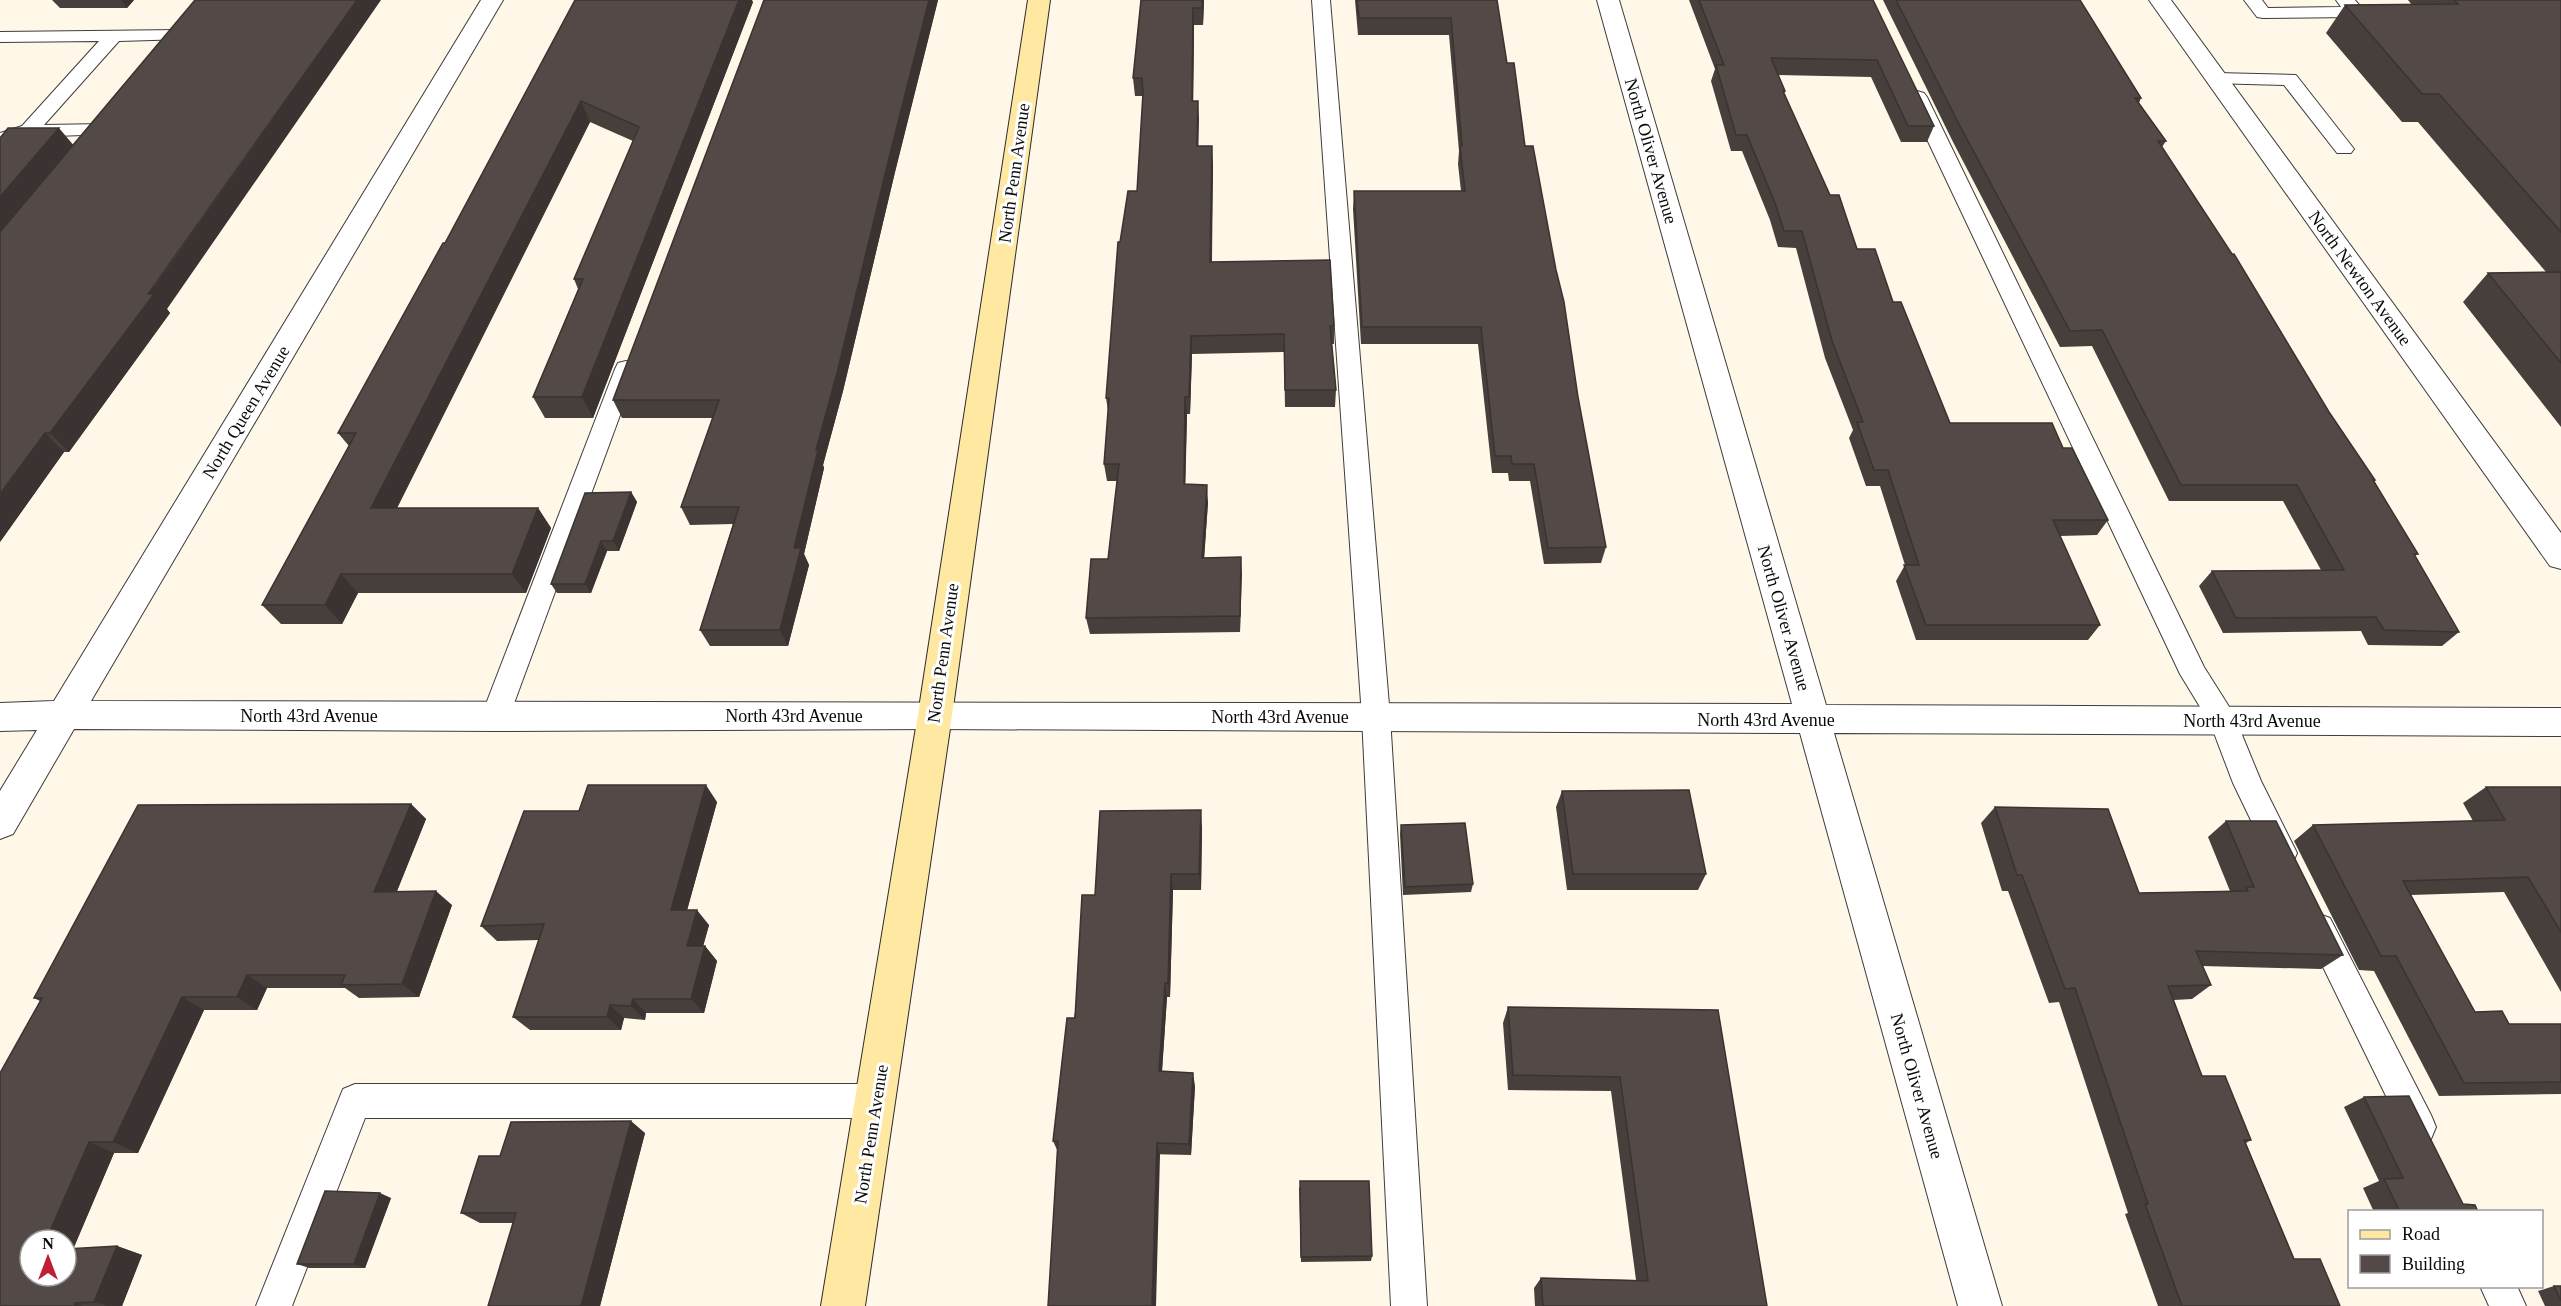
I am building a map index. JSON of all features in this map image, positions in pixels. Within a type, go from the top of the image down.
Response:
[{"type":"main road","name":"North Penn Avenue","points":[[843,1306],[935,715],[1039,0]]},
{"type":"street","name":"North Queen Avenue","points":[[0,823],[492,0]]},
{"type":"street","name":"North Oliver Avenue","points":[[1608,0],[1980,1306]]},
{"type":"street","name":"North Newton Avenue","points":[[2160,0],[2561,557]]},
{"type":"street","name":"North 43rd Avenue","points":[[0,717],[935,715],[2561,722]]},
{"type":"lane","points":[[1321,0],[1376,717],[1409,1306]]},
{"type":"lane","points":[[2253,0],[2263,13],[2356,12],[2345,0]]},
{"type":"lane","points":[[167,52],[195,18]]},
{"type":"lane","points":[[0,37],[180,35]]},
{"type":"lane","points":[[28,131],[114,36]]},
{"type":"lane","points":[[1907,75],[2194,674],[2223,721],[2247,783],[2428,1147]]},
{"type":"lane","points":[[2217,79],[2289,78],[2344,149]]},
{"type":"lane","points":[[90,148],[119,112]]},
{"type":"lane","points":[[0,140],[28,131],[105,130]]},
{"type":"lane","points":[[495,717],[635,345]]},
{"type":"lane","points":[[274,1306],[355,1101],[876,1101]]},
{"type":"lane","points":[[2499,1288],[2508,1306]]},
{"type":"building","points":[[195,0],[357,0],[148,294],[154,294],[50,433],[45,433],[0,494],[0,232]]},
{"type":"building","points":[[575,0],[739,0],[582,397],[533,397],[583,279],[574,279],[639,127],[581,101],[371,508],[538,508],[512,574],[341,574],[325,605],[262,605],[356,433],[338,433],[445,243]]},
{"type":"building","points":[[764,0],[929,0],[816,450],[818,450],[794,548],[801,548],[780,630],[700,630],[739,507],[681,507],[719,400],[613,400]]},
{"type":"building","points":[[1141,0],[1202,0],[1202,8],[1193,8],[1192,101],[1198,101],[1197,146],[1212,146],[1210,262],[1330,260],[1334,326],[1330,326],[1336,390],[1285,390],[1284,334],[1191,336],[1189,397],[1185,397],[1184,484],[1207,485],[1202,558],[1241,557],[1240,616],[1086,618],[1091,559],[1108,559],[1119,464],[1104,464],[1109,398],[1106,398],[1118,242],[1120,242],[1128,191],[1137,191],[1143,93],[1142,78],[1133,78]]},
{"type":"building","points":[[1357,0],[1497,0],[1507,63],[1514,63],[1525,146],[1533,146],[1564,302],[1578,397],[1606,547],[1548,548],[1534,464],[1512,464],[1511,456],[1495,456],[1481,327],[1362,327],[1354,191],[1465,191],[1451,18],[1359,18]]},
{"type":"building","points":[[1699,0],[1873,0],[1934,126],[1908,126],[1877,60],[1771,58],[1785,91],[1783,91],[1830,195],[1839,195],[1857,249],[1875,249],[1893,302],[1901,302],[1950,423],[2052,423],[2063,448],[2072,448],[2108,520],[2053,520],[2100,625],[1926,625],[1904,565],[1919,565],[1888,470],[1874,470],[1857,422],[1863,422],[1832,341],[1802,231],[1784,231],[1747,135],[1736,135],[1716,65],[1724,65]]},
{"type":"building","points":[[1896,0],[2080,0],[2141,98],[2135,98],[2166,141],[2158,141],[2234,254],[2329,412],[2375,480],[2373,480],[2418,554],[2414,554],[2459,632],[2384,630],[2376,617],[2236,618],[2212,571],[2344,570],[2297,485],[2181,485],[2102,330],[2070,331],[1960,126]]},
{"type":"building","points":[[2454,0],[2561,0],[2561,232],[2439,94],[2422,94],[2345,5],[2458,4]]},
{"type":"building","points":[[8,128],[59,128],[0,197],[0,138]]},
{"type":"building","points":[[2561,272],[2561,363],[2488,273]]},
{"type":"building","points":[[631,492],[613,541],[601,541],[585,584],[551,584],[585,493]]},
{"type":"building","points":[[588,785],[706,785],[671,910],[697,910],[687,946],[705,946],[691,999],[633,999],[631,1006],[610,1005],[607,1017],[513,1017],[544,924],[481,926],[524,811],[579,811]]},
{"type":"building","points":[[2486,787],[2561,787],[2561,932],[2528,877],[2403,881],[2475,1012],[2502,1011],[2509,1024],[2561,1024],[2561,1082],[2464,1083],[2396,956],[2381,956],[2313,825],[2505,820]]},
{"type":"building","points":[[1689,790],[1706,874],[1573,874],[1562,791]]},
{"type":"building","points":[[411,804],[374,892],[436,891],[402,984],[341,985],[345,975],[247,975],[237,997],[182,997],[113,1142],[89,1142],[51,1228],[18,1228],[18,1288],[78,1288],[78,1248],[117,1246],[94,1302],[75,1303],[74,1306],[0,1306],[0,1073],[42,998],[34,998],[138,805]]},
{"type":"building","points":[[1995,807],[2108,809],[2139,893],[2248,891],[2246,887],[2254,887],[2226,821],[2276,821],[2343,955],[2196,951],[2211,985],[2168,986],[2202,1076],[2225,1076],[2251,1140],[2244,1140],[2294,1259],[2320,1259],[2340,1306],[2182,1306],[2145,1204],[2148,1204],[2075,988],[2065,989],[2022,875],[2017,875]]},
{"type":"building","points":[[1201,810],[1199,874],[1171,874],[1168,983],[1165,983],[1159,1071],[1193,1073],[1189,1144],[1157,1143],[1152,1306],[1048,1306],[1058,1141],[1053,1141],[1067,1018],[1075,1018],[1082,895],[1095,895],[1100,811]]},
{"type":"building","points":[[1465,823],[1473,884],[1405,887],[1401,825]]},
{"type":"building","points":[[1508,1007],[1718,1010],[1767,1306],[1543,1306],[1541,1278],[1648,1281],[1620,1077],[1513,1075]]},
{"type":"building","points":[[2409,1096],[2463,1204],[2475,1205],[2477,1210],[2399,1210],[2384,1179],[2403,1178],[2364,1097]]},
{"type":"building","points":[[631,1121],[581,1306],[488,1306],[516,1213],[461,1213],[479,1156],[500,1156],[511,1122]]},
{"type":"building","points":[[1300,1181],[1369,1181],[1372,1256],[1301,1257]]},
{"type":"building","points":[[325,1191],[380,1193],[354,1264],[297,1264]]},
{"type":"building","points":[[2554,1286],[2561,1286],[2561,1301]]}]
